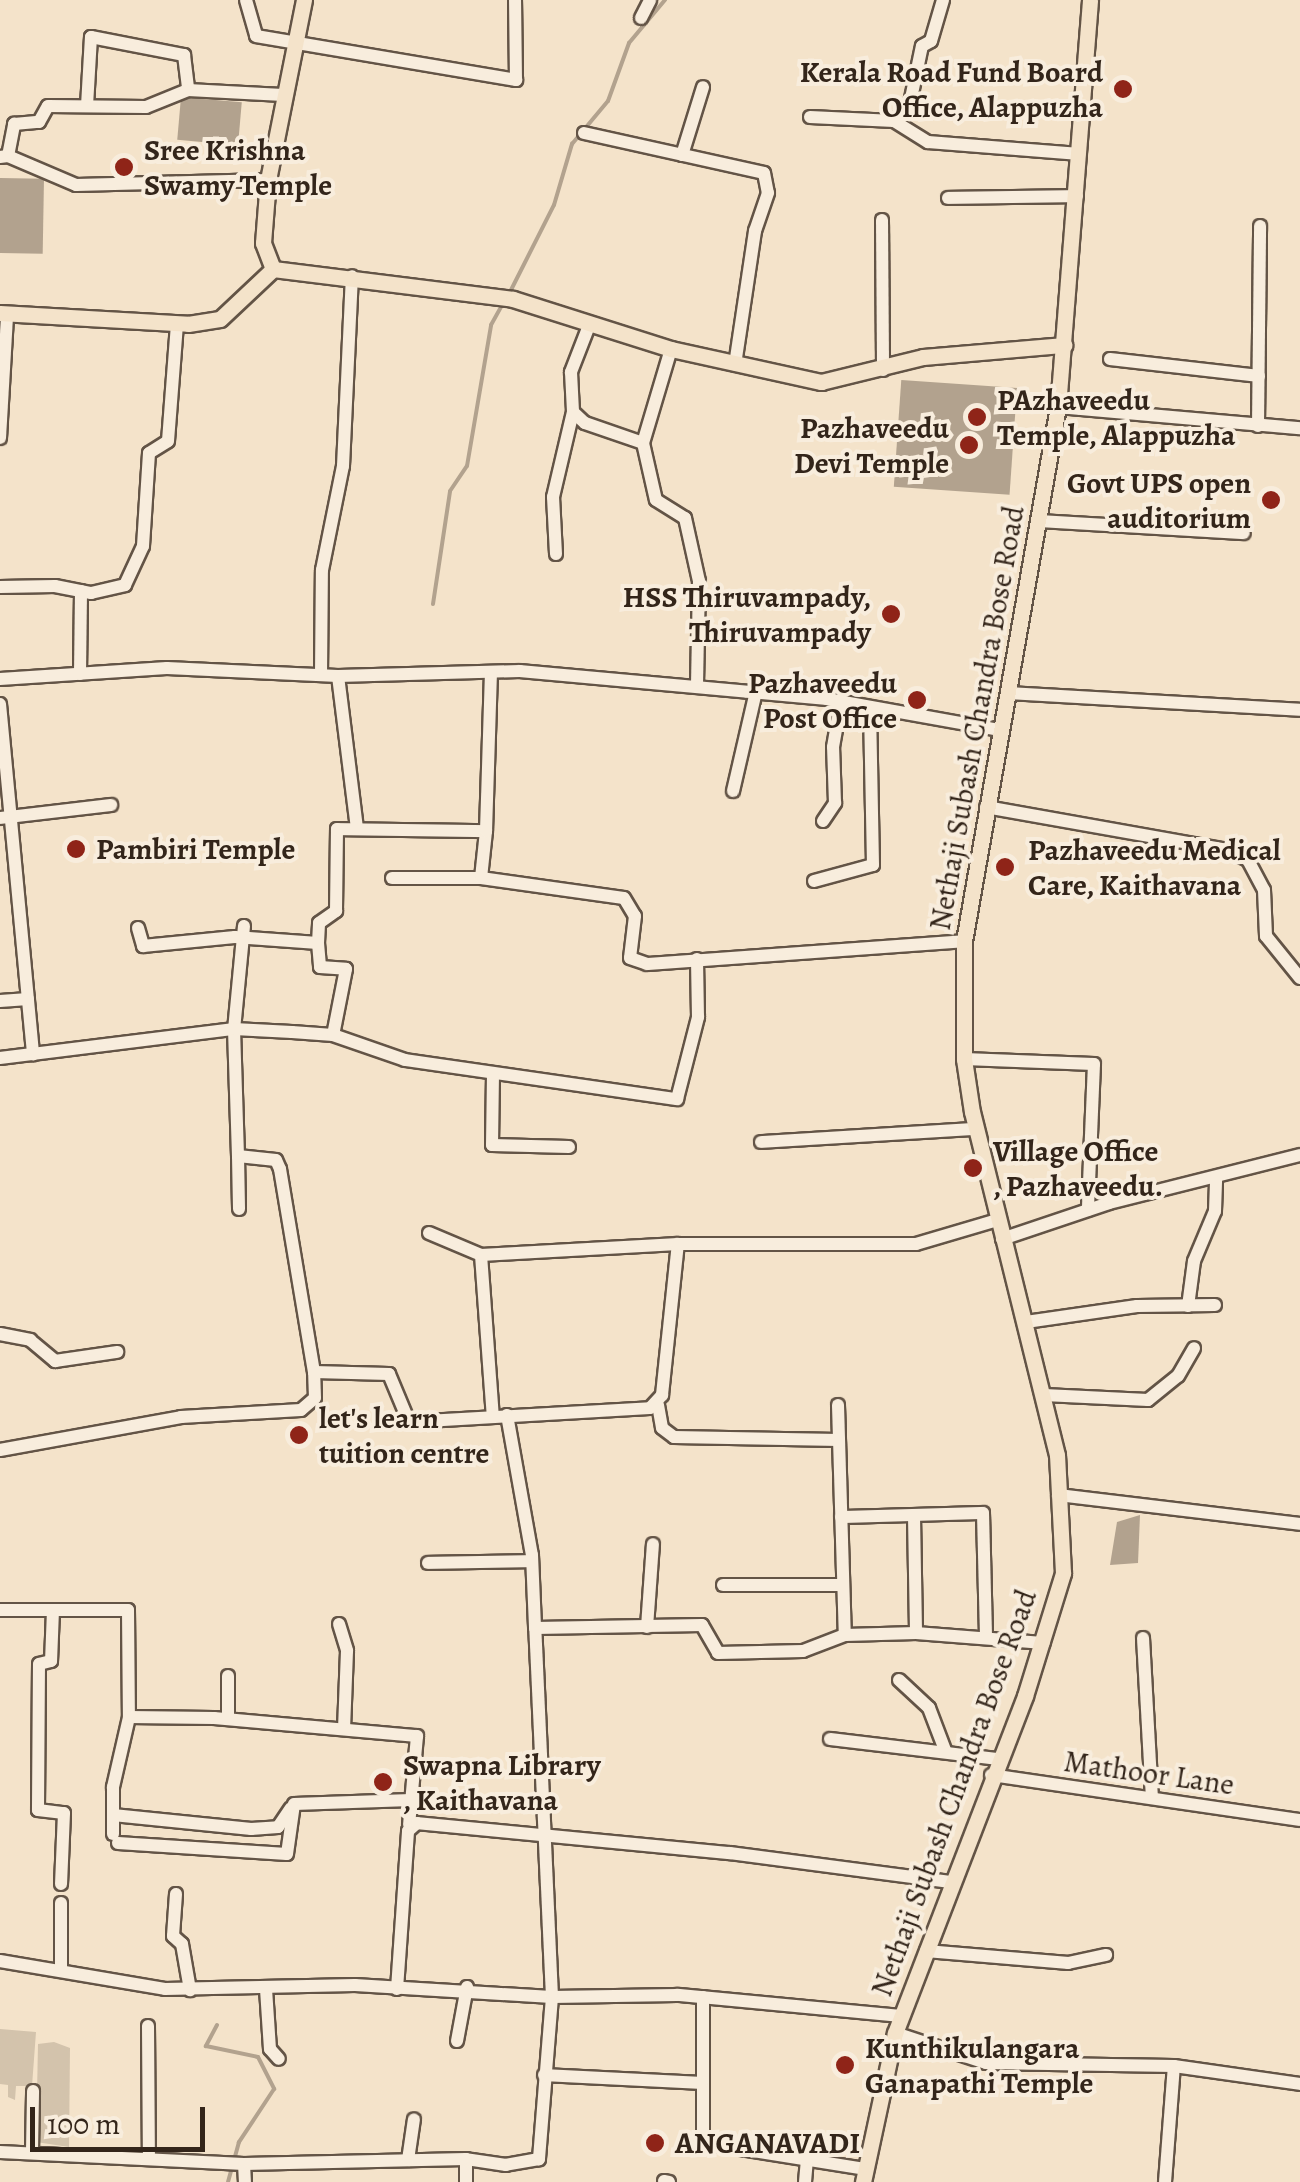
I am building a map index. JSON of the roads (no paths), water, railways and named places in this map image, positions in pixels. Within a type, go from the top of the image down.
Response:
[{"type":"main road","points":[[273,269],[262,243],[268,180],[304,0]]},
{"type":"main road","name":"Nethaji Subash Chandra Bose Road","points":[[864,2175],[895,2033],[1044,1643],[1063,1573],[1058,1496],[1044,1395],[975,1128],[964,1059],[964,941],[1041,521],[1058,407],[1090,0]]},
{"type":"main road","points":[[4,314],[178,323],[220,320],[273,269],[513,298],[670,349],[822,382],[923,358],[1064,346]]},
{"type":"street","points":[[246,0],[256,36],[296,38],[516,80],[515,0]]},
{"type":"street","points":[[641,18],[650,0]]},
{"type":"street","points":[[894,121],[908,108],[922,46],[931,42],[943,0]]},
{"type":"street","points":[[87,106],[91,37],[184,55],[188,90]]},
{"type":"street","points":[[682,155],[703,87]]},
{"type":"street","points":[[268,180],[76,185],[4,156],[14,124],[39,122],[48,106],[146,108],[188,90],[283,95]]},
{"type":"street","points":[[810,117],[894,121],[928,142],[1080,154]]},
{"type":"street","points":[[584,134],[752,168],[768,180],[735,365]]},
{"type":"street","points":[[948,198],[1077,196]]},
{"type":"street","points":[[882,220],[883,370]]},
{"type":"street","points":[[1258,426],[1260,226]]},
{"type":"street","points":[[322,675],[322,570],[341,484],[352,276]]},
{"type":"street","points":[[0,438],[4,314]]},
{"type":"street","points":[[0,587],[82,591],[125,585],[143,546],[149,453],[168,441],[178,323]]},
{"type":"street","points":[[556,554],[553,496],[573,412],[571,372],[590,323]]},
{"type":"street","points":[[670,349],[643,443],[651,489],[656,500],[682,513],[696,565],[697,685]]},
{"type":"street","points":[[1110,359],[1258,376]]},
{"type":"street","points":[[1058,407],[1300,428]]},
{"type":"street","points":[[573,412],[585,423],[643,443]]},
{"type":"street","points":[[1041,521],[1244,534]]},
{"type":"street","points":[[80,674],[82,591]]},
{"type":"street","points":[[0,678],[168,668],[338,676],[491,672],[756,691],[1000,730]]},
{"type":"street","points":[[481,878],[491,672]]},
{"type":"street","points":[[338,676],[357,829]]},
{"type":"street","points":[[734,792],[756,691]]},
{"type":"street","points":[[1008,693],[1300,710]]},
{"type":"street","points":[[823,821],[835,803],[833,747],[841,702]]},
{"type":"street","points":[[0,704],[5,817],[33,1054]]},
{"type":"street","points":[[814,880],[873,865],[870,707]]},
{"type":"street","points":[[5,817],[111,805]]},
{"type":"street","points":[[986,807],[1210,846],[1248,860],[1264,890],[1266,936],[1300,978]]},
{"type":"street","points":[[333,1035],[346,969],[320,967],[318,944],[319,924],[336,911],[337,829],[486,832]]},
{"type":"street","points":[[392,878],[481,878],[624,898],[635,916],[630,958],[647,964],[964,941]]},
{"type":"street","points":[[138,928],[143,946],[243,932],[318,944]]},
{"type":"street","points":[[240,1209],[234,1030],[243,932]]},
{"type":"street","points":[[0,1058],[234,1030],[333,1035],[405,1060],[677,1098],[698,1016],[697,959]]},
{"type":"street","points":[[0,1001],[28,999]]},
{"type":"street","points":[[964,1059],[1094,1064],[1088,1210]]},
{"type":"street","points":[[493,1074],[492,1145],[569,1147]]},
{"type":"street","points":[[761,1142],[975,1128]]},
{"type":"street","points":[[1002,1239],[1088,1210],[1300,1155]]},
{"type":"street","points":[[0,1450],[181,1417],[301,1410],[316,1398],[282,1174],[276,1160],[238,1156]]},
{"type":"street","points":[[1188,1306],[1194,1261],[1214,1211],[1216,1178]]},
{"type":"street","points":[[429,1233],[481,1255],[678,1244],[916,1244],[997,1220]]},
{"type":"street","points":[[678,1244],[658,1405],[662,1428],[674,1437],[839,1440]]},
{"type":"street","points":[[0,2152],[148,2156],[244,2164],[466,2159],[506,2165],[539,2159],[552,1997],[532,1561],[500,1416],[481,1255]]},
{"type":"street","points":[[1026,1322],[1215,1305]]},
{"type":"street","points":[[0,1334],[30,1340],[55,1361],[117,1352]]},
{"type":"street","points":[[1044,1395],[1148,1400],[1178,1376],[1194,1348]]},
{"type":"street","points":[[314,1372],[389,1374],[409,1422],[658,1405]]},
{"type":"street","points":[[838,1406],[845,1635]]},
{"type":"street","points":[[1058,1496],[1300,1524]]},
{"type":"street","points":[[841,1518],[982,1513],[986,1635]]},
{"type":"street","points":[[914,1516],[916,1633]]},
{"type":"street","points":[[647,1627],[653,1544]]},
{"type":"street","points":[[428,1564],[532,1561]]},
{"type":"street","points":[[723,1584],[843,1585]]},
{"type":"street","points":[[0,1610],[128,1610],[129,1717],[113,1815],[116,1839],[287,1854],[294,1804]]},
{"type":"street","points":[[53,1610],[51,1661],[39,1664],[38,1810],[64,1813],[62,1884]]},
{"type":"street","points":[[339,1624],[348,1651],[344,1728]]},
{"type":"street","points":[[536,1628],[702,1625],[718,1653],[803,1650],[845,1635],[986,1635],[1044,1643]]},
{"type":"street","points":[[1143,1638],[1152,1798]]},
{"type":"street","points":[[228,1676],[228,1719]]},
{"type":"street","points":[[899,1680],[930,1708],[945,1750]]},
{"type":"street","points":[[129,1717],[228,1719],[416,1736],[397,1989]]},
{"type":"street","name":"Mathoor Lane","points":[[830,1739],[945,1750],[994,1767],[1152,1798],[1300,1820]]},
{"type":"street","points":[[294,1804],[411,1800]]},
{"type":"street","points":[[113,1815],[251,1829],[278,1827],[294,1804]]},
{"type":"street","points":[[409,1825],[730,1852],[950,1882]]},
{"type":"street","points":[[176,1894],[174,1936],[182,1944],[190,1990]]},
{"type":"street","points":[[61,1968],[62,1903]]},
{"type":"street","points":[[926,1951],[1068,1963],[1106,1955]]},
{"type":"street","points":[[0,1961],[190,1990],[467,1987],[552,1997],[703,1997],[902,2016]]},
{"type":"street","points":[[457,2042],[467,1987]]},
{"type":"street","points":[[266,1989],[270,2049],[278,2059]]},
{"type":"street","points":[[703,1997],[703,2143],[806,2160],[864,2175]]},
{"type":"street","points":[[148,2026],[148,2156]]},
{"type":"street","points":[[895,2033],[986,2062],[1174,2066],[1300,2084]]},
{"type":"street","points":[[1166,2182],[1174,2066]]},
{"type":"street","points":[[544,2075],[702,2083]]},
{"type":"street","points":[[32,2151],[34,2091]]},
{"type":"street","points":[[408,2160],[414,2119]]},
{"type":"street","points":[[466,2159],[466,2182]]},
{"type":"street","points":[[805,2182],[806,2160]]},
{"type":"street","points":[[244,2164],[245,2182]]},
{"type":"waterway","points":[[510,292],[554,205],[572,144],[608,101],[629,43],[665,0]]},
{"type":"waterway","points":[[433,604],[450,491],[467,466],[491,325],[503,303]]},
{"type":"waterway","points":[[217,2025],[206,2046],[258,2057],[274,2089],[239,2142],[228,2182]]},
{"type":"place","name":"Kerala Road Fund Board Office, Alappuzha","points":[[1123,89]]},
{"type":"place","name":"Sree Krishna Swamy Temple","points":[[124,167]]},
{"type":"place","name":"PAzhaveedu Temple, Alappuzha","points":[[977,417]]},
{"type":"place","name":"Pazhaveedu Devi Temple","points":[[969,445]]},
{"type":"place","name":"Govt UPS open auditorium","points":[[1271,500]]},
{"type":"place","name":"HSS Thiruvampady, Thiruvampady","points":[[891,614]]},
{"type":"place","name":"Pazhaveedu Post Office","points":[[917,700]]},
{"type":"place","name":"Pambiri Temple","points":[[76,849]]},
{"type":"place","name":"Pazhaveedu Medical Care, Kaithavana","points":[[1005,867]]},
{"type":"place","name":"Village Office , Pazhaveedu.","points":[[973,1168]]},
{"type":"place","name":"let's learn tuition centre","points":[[299,1435]]},
{"type":"place","name":"Swapna Library , Kaithavana","points":[[383,1782]]},
{"type":"place","name":"Kunthikulangara Ganapathi Temple","points":[[845,2065]]},
{"type":"place","name":"ANGANAVADI","points":[[655,2143]]}]
